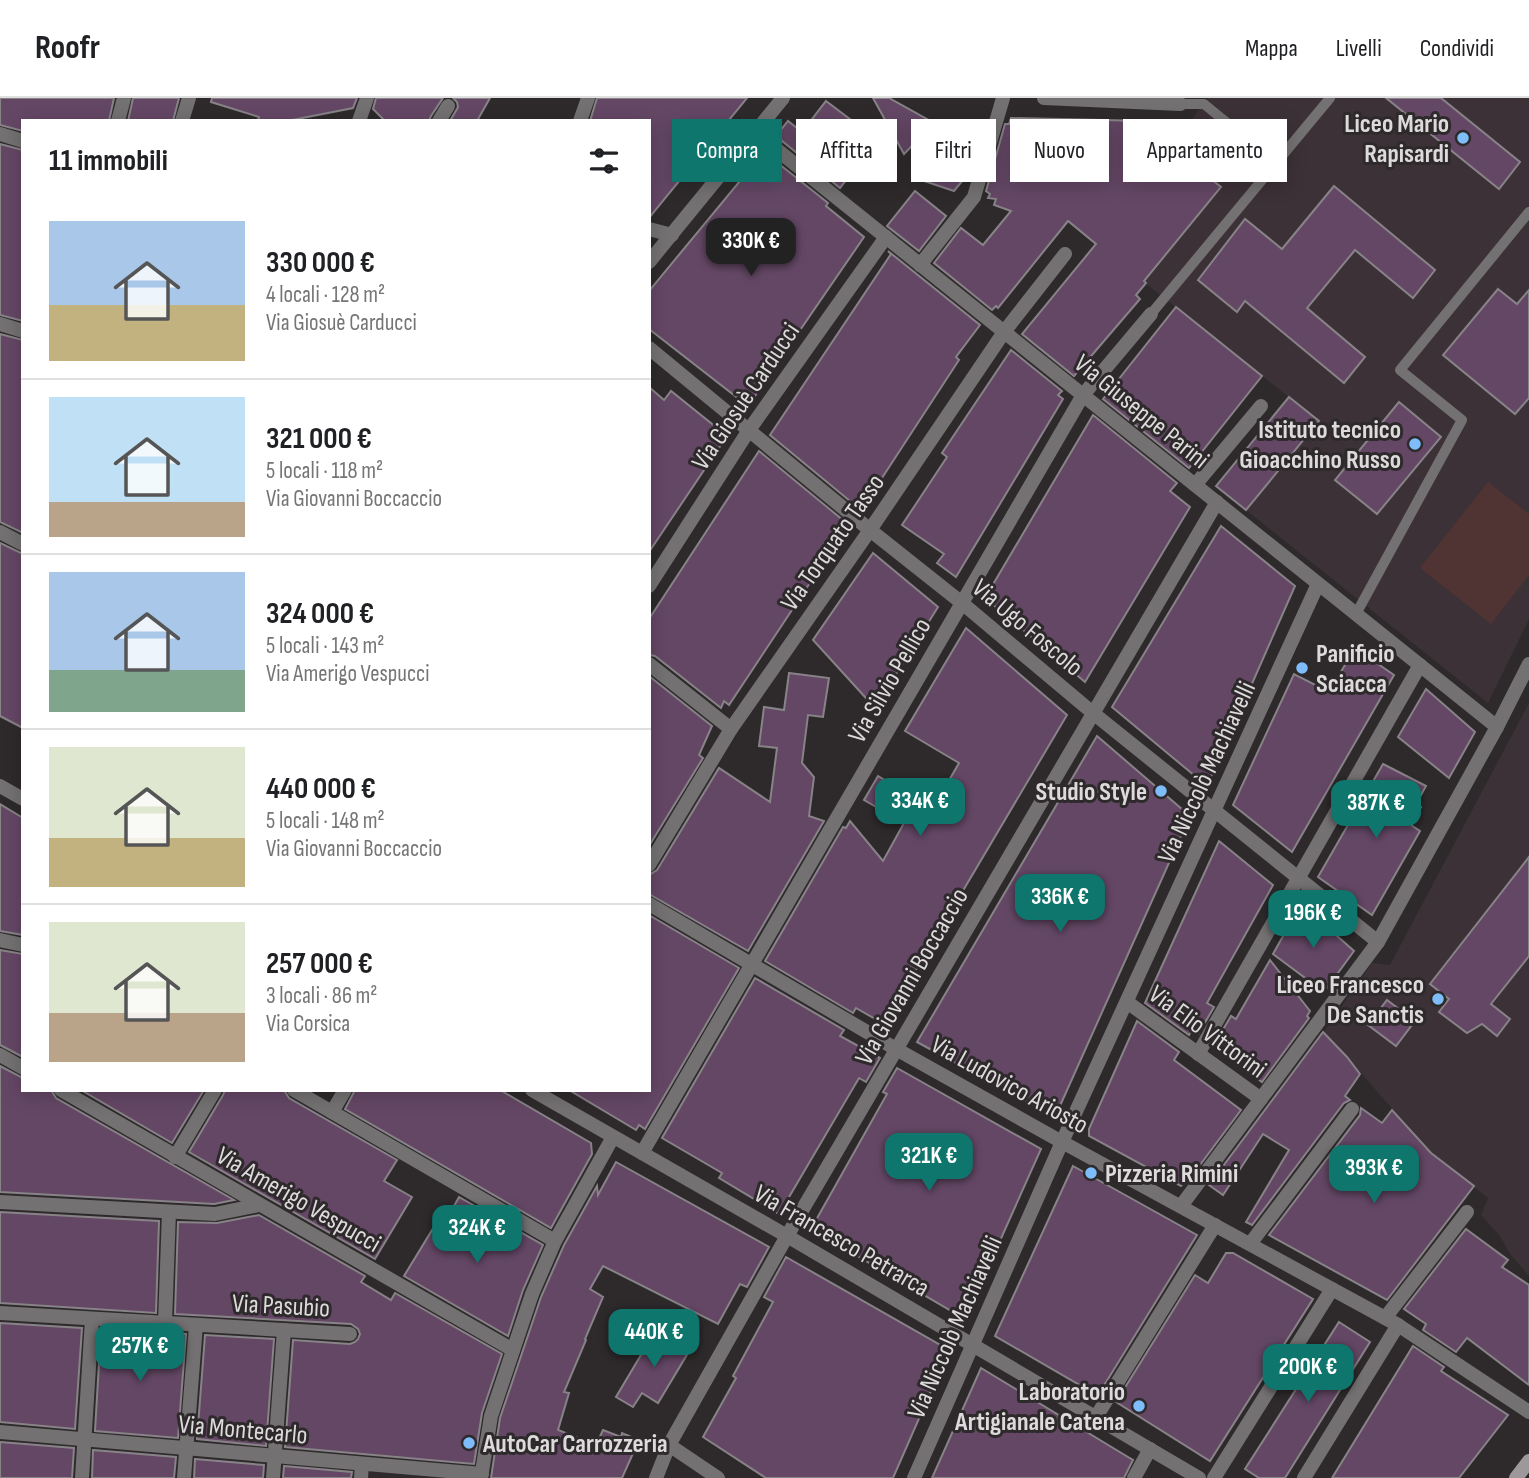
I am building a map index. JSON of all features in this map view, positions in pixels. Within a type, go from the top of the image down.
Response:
[{"type":"main road","points":[[1516,1478],[1529,1461]]},
{"type":"street","points":[[119,119],[124,98]]},
{"type":"street","points":[[183,119],[189,98]]},
{"type":"street","points":[[581,119],[588,98]]},
{"type":"street","points":[[767,119],[783,98]]},
{"type":"street","points":[[920,265],[974,197],[1003,98]]},
{"type":"street","points":[[1044,98],[1180,104]]},
{"type":"street","points":[[440,119],[448,106]]},
{"type":"street","points":[[0,134],[21,140]]},
{"type":"street","name":"Via Giuseppe Parini","points":[[782,154],[1497,727]]},
{"type":"street","points":[[651,260],[715,182]]},
{"type":"street","points":[[651,230],[671,235]]},
{"type":"street","name":"Via Giosuè Carducci","points":[[651,583],[750,430],[886,237]]},
{"type":"street","name":"Via Torquato Tasso","points":[[651,862],[731,729],[1004,332],[1065,254]]},
{"type":"street","name":"Via Silvio Pellico","points":[[642,1153],[1083,395],[1151,314]]},
{"type":"street","points":[[0,324],[21,330]]},
{"type":"street","name":"Via Ugo Foscolo","points":[[651,350],[1093,713],[1378,942]]},
{"type":"street","points":[[1195,485],[1261,406]]},
{"type":"street","name":"Via Giovanni Boccaccio","points":[[656,1478],[669,1445],[787,1236],[1217,502]]},
{"type":"street","points":[[0,532],[21,543]]},
{"type":"street","name":"Via Niccolò Machiavelli","points":[[914,1478],[1062,1142],[1318,584]]},
{"type":"street","points":[[1181,1206],[1378,942],[1497,727],[1529,663]]},
{"type":"street","points":[[651,666],[731,729]]},
{"type":"street","points":[[1198,1054],[1420,666]]},
{"type":"street","points":[[0,786],[21,797]]},
{"type":"street","name":"Via Ludovico Ariosto","points":[[651,905],[1062,1142],[1392,1322],[1529,1412]]},
{"type":"street","points":[[0,940],[21,945]]},
{"type":"street","name":"Via Elio Vittorini","points":[[1127,1002],[1261,1099]]},
{"type":"street","points":[[0,1055],[21,1067]]},
{"type":"street","name":"Via Amerigo Vespucci","points":[[64,1092],[513,1350]]},
{"type":"street","points":[[175,1157],[214,1092]]},
{"type":"street","points":[[297,1092],[555,1241]]},
{"type":"street","points":[[332,1112],[344,1092]]},
{"type":"street","name":"Via Francesco Petrarca","points":[[535,1092],[1199,1478]]},
{"type":"street","points":[[1250,1244],[1352,1108]]},
{"type":"street","points":[[481,1476],[491,1416],[532,1294],[555,1241],[612,1136]]},
{"type":"street","points":[[0,1202],[215,1214],[259,1205]]},
{"type":"street","points":[[165,1323],[169,1212]]},
{"type":"street","points":[[1304,1478],[1392,1322],[1467,1212]]},
{"type":"street","points":[[1096,1417],[1215,1225]]},
{"type":"street","points":[[1214,1478],[1332,1289]]},
{"type":"street","name":"Via Pasubio","points":[[0,1313],[350,1334]]},
{"type":"street","points":[[82,1478],[92,1319]]},
{"type":"street","points":[[184,1478],[196,1325]]},
{"type":"street","points":[[273,1478],[284,1330]]},
{"type":"street","name":"Via Montecarlo","points":[[0,1432],[274,1456],[361,1471],[481,1476]]},
{"type":"street","points":[[669,1445],[718,1478]]},
{"type":"street","points":[[1134,1478],[1150,1449]]},
{"type":"lane","points":[[1287,150],[1330,98]]},
{"type":"lane","points":[[1180,104],[1204,104],[1222,119]]},
{"type":"lane","points":[[1151,314],[1260,182]]},
{"type":"lane","points":[[1356,614],[1462,420],[1400,370],[1529,212]]},
{"type":"shaded area","points":[[1208,98],[1529,98],[1529,619],[1488,703],[1246,510],[1319,421],[1096,244],[1144,182],[1287,182],[1287,119],[1192,119]]},
{"type":"shaded area","points":[[1488,482],[1529,514],[1529,575],[1491,624],[1420,568]]},
{"type":"shaded area","name":"Liceo Francesco De Sanctis","points":[[1529,703],[1529,1276],[1481,1215],[1488,1198],[1421,1145],[1347,1057],[1323,1033],[1372,963],[1390,965]]},
{"type":"building","points":[[0,98],[114,98],[109,119],[21,119],[21,130],[0,125]]},
{"type":"building","points":[[133,98],[179,98],[174,119],[128,119]]},
{"type":"building","points":[[212,98],[357,98],[353,108],[297,119],[258,119],[211,102]]},
{"type":"building","points":[[376,98],[443,98],[430,119],[383,119],[373,109]]},
{"type":"building","points":[[453,98],[490,98],[478,119],[451,119],[458,107]]},
{"type":"building","points":[[597,98],[747,98],[730,119],[672,119],[672,182],[678,182],[651,216],[651,119],[591,119]]},
{"type":"building","points":[[873,98],[889,98],[927,119],[911,119],[911,147],[904,154],[897,141],[897,119],[885,119]]},
{"type":"building","name":"Liceo Mario Rapisardi","points":[[1386,98],[1441,98],[1520,162],[1499,189]]},
{"type":"building","points":[[826,101],[850,119],[812,119]]},
{"type":"building","points":[[1109,120],[1123,121],[1123,182],[1215,182],[1221,187],[1144,281],[1146,283],[1136,295],[1140,299],[1074,376],[1022,334],[1096,244],[1068,221],[998,308],[996,306],[992,310],[934,263],[961,228],[983,245],[1011,211],[994,205],[996,199],[988,198],[990,194],[986,191],[989,182],[996,182],[996,156],[1005,124],[1010,121],[1010,182],[1109,182]]},
{"type":"building","points":[[788,121],[796,127],[796,152],[782,141],[782,128]]},
{"type":"building","points":[[0,144],[21,149],[21,320],[0,315]]},
{"type":"building","points":[[782,166],[796,178],[796,182],[802,182],[828,203],[826,206],[864,237],[748,406],[651,331],[651,289],[739,182],[782,182]]},
{"type":"building","points":[[833,182],[845,182],[840,188]]},
{"type":"building","points":[[927,182],[961,182],[954,191]]},
{"type":"building","points":[[1334,186],[1435,270],[1413,298],[1355,250],[1307,308],[1365,357],[1344,383],[1245,301],[1237,312],[1198,280],[1245,219],[1282,249]]},
{"type":"building","points":[[915,191],[946,216],[919,251],[887,226]]},
{"type":"building","points":[[888,251],[980,325],[956,357],[959,360],[865,504],[863,502],[860,507],[770,435],[891,254]]},
{"type":"building","points":[[1498,289],[1517,304],[1529,290],[1529,398],[1515,414],[1443,355]]},
{"type":"building","points":[[1176,307],[1262,376],[1189,468],[1103,399]]},
{"type":"building","points":[[0,334],[21,339],[21,532],[0,522]]},
{"type":"building","points":[[1011,350],[1062,391],[1058,395],[1063,399],[956,577],[937,563],[944,554],[902,525],[947,457],[942,453]]},
{"type":"building","points":[[651,389],[664,400],[671,391],[727,436],[651,549]]},
{"type":"building","points":[[1289,397],[1319,421],[1246,510],[1216,486]]},
{"type":"building","points":[[1399,402],[1441,437],[1377,514],[1335,480]]},
{"type":"building","points":[[1093,415],[1177,483],[1170,491],[1190,507],[1085,682],[985,598]]},
{"type":"building","points":[[759,451],[844,521],[840,526],[845,530],[729,705],[724,701],[721,708],[651,655],[651,616]]},
{"type":"building","points":[[1221,526],[1295,586],[1207,786],[1112,707]]},
{"type":"building","points":[[0,543],[21,553],[21,727],[0,716]]},
{"type":"building","points":[[873,553],[938,607],[875,708],[813,640]]},
{"type":"building","points":[[966,628],[1067,715],[884,1024],[856,1008],[853,1013],[765,961],[843,827],[846,828],[850,821],[883,861],[904,823],[864,800],[878,776],[933,808],[959,763],[905,731]]},
{"type":"building","points":[[1355,648],[1394,675],[1292,852],[1233,805],[1294,674],[1329,692]]},
{"type":"building","points":[[789,673],[829,678],[823,717],[808,715],[802,763],[814,777],[809,816],[824,821],[748,951],[651,895],[651,874],[657,870],[719,768],[770,802],[777,748],[759,746],[764,707],[784,710]]},
{"type":"building","points":[[651,678],[712,726],[699,755],[703,758],[651,843]]},
{"type":"building","points":[[1426,689],[1475,732],[1449,778],[1398,737]]},
{"type":"building","points":[[1097,736],[1190,816],[1055,1117],[917,1042]]},
{"type":"building","points":[[1383,764],[1426,786],[1416,804],[1421,807],[1411,825],[1420,831],[1372,915],[1318,877]]},
{"type":"building","points":[[0,804],[21,817],[21,935],[0,931]]},
{"type":"building","points":[[1219,841],[1273,885],[1207,1003],[1214,1007],[1199,1033],[1193,1028],[1189,1035],[1145,1003]]},
{"type":"building","points":[[1529,857],[1529,956],[1491,1004],[1510,1019],[1497,1036],[1482,1024],[1467,1033],[1439,1012],[1449,999],[1430,984]]},
{"type":"building","points":[[1301,904],[1354,951],[1324,992],[1273,954]]},
{"type":"building","points":[[651,916],[739,968],[645,1129],[639,1125],[636,1130],[572,1092],[651,1092]]},
{"type":"building","points":[[0,950],[21,954],[21,1056],[0,1045]]},
{"type":"building","points":[[1270,960],[1310,1011],[1307,1016],[1309,1018],[1262,1082],[1214,1045],[1231,1016],[1236,1019]]},
{"type":"building","points":[[755,978],[844,1030],[840,1036],[880,1058],[866,1082],[859,1078],[779,1214],[719,1178],[722,1173],[662,1138]]},
{"type":"building","points":[[1387,1000],[1415,1021],[1396,1046],[1368,1025]]},
{"type":"building","points":[[1137,1021],[1179,1052],[1174,1060],[1241,1110],[1194,1173],[1192,1172],[1181,1186],[1089,1136],[1089,1129]]},
{"type":"building","points":[[1323,1032],[1360,1074],[1345,1096],[1350,1100],[1344,1103],[1252,1225],[1246,1222],[1289,1150],[1263,1134],[1223,1195],[1209,1185]]},
{"type":"building","points":[[0,1066],[21,1077],[21,1092],[52,1092],[56,1098],[234,1200],[214,1204],[0,1192]]},
{"type":"building","points":[[897,1068],[1041,1149],[965,1319],[811,1229],[887,1094],[883,1092]]},
{"type":"building","points":[[84,1092],[203,1092],[172,1143]]},
{"type":"building","points":[[224,1092],[285,1092],[289,1098],[397,1160],[384,1181],[412,1197],[375,1259],[189,1152]]},
{"type":"building","points":[[354,1092],[503,1092],[591,1143],[592,1154],[551,1228],[345,1109]]},
{"type":"building","points":[[1361,1108],[1382,1123],[1392,1110],[1431,1153],[1474,1186],[1387,1300],[1269,1235],[1360,1115]]},
{"type":"building","points":[[616,1162],[769,1247],[747,1287],[740,1284],[718,1324],[603,1266],[590,1289],[603,1297],[564,1392],[569,1393],[558,1430],[596,1445],[603,1430],[621,1437],[622,1433],[639,1440],[622,1478],[491,1478],[500,1418],[541,1297],[564,1245],[597,1186],[598,1195]]},
{"type":"building","points":[[1073,1166],[1197,1235],[1097,1395],[995,1336]]},
{"type":"building","points":[[459,1197],[543,1245],[523,1290],[508,1336],[404,1276],[437,1222],[443,1226]]},
{"type":"building","points":[[0,1212],[159,1221],[156,1313],[0,1303]]},
{"type":"building","points":[[259,1215],[365,1276],[361,1282],[391,1300],[395,1293],[502,1354],[482,1413],[474,1464],[285,1447],[293,1340],[350,1344],[358,1339],[358,1329],[351,1324],[175,1314],[178,1222],[217,1223]]},
{"type":"building","points":[[1466,1229],[1508,1260],[1502,1267],[1529,1285],[1529,1385],[1467,1338],[1456,1352],[1423,1330],[1426,1324],[1404,1309]]},
{"type":"building","points":[[1226,1253],[1233,1253],[1313,1299],[1210,1461],[1116,1402],[1195,1275],[1208,1283]]},
{"type":"building","points":[[786,1257],[949,1350],[893,1478],[766,1478],[703,1437],[736,1378],[733,1376],[773,1302],[764,1297]]},
{"type":"building","points":[[1339,1322],[1370,1342],[1285,1478],[1259,1478],[1245,1469]]},
{"type":"building","points":[[0,1323],[82,1328],[75,1429],[0,1422]]},
{"type":"building","points":[[657,1328],[691,1348],[658,1403],[642,1393],[633,1407],[616,1397]]},
{"type":"building","points":[[101,1329],[186,1334],[178,1438],[95,1431]]},
{"type":"building","points":[[205,1335],[274,1339],[266,1446],[197,1439]]},
{"type":"building","points":[[1413,1346],[1444,1367],[1441,1371],[1508,1415],[1459,1478],[1332,1478]]},
{"type":"building","points":[[981,1368],[1133,1460],[1124,1478],[932,1478]]},
{"type":"building","points":[[0,1442],[74,1448],[72,1478],[0,1478]]},
{"type":"building","points":[[93,1450],[176,1457],[174,1478],[92,1478]]},
{"type":"building","points":[[195,1459],[264,1465],[263,1478],[194,1478]]},
{"type":"building","points":[[284,1466],[352,1472],[351,1478],[283,1478]]},
{"type":"place","name":"Liceo Mario Rapisardi","points":[[1463,138]]},
{"type":"place","name":"Istituto tecnico Gioacchino Russo","points":[[1415,444]]},
{"type":"place","name":"Panificio Sciacca","points":[[1302,668]]},
{"type":"place","name":"Studio Style","points":[[1161,791]]},
{"type":"place","name":"Liceo Francesco De Sanctis","points":[[1438,999]]},
{"type":"place","name":"Pizzeria Rimini","points":[[1091,1173]]},
{"type":"place","name":"Laboratorio Artigianale Catena","points":[[1139,1406]]},
{"type":"place","name":"AutoCar Carrozzeria","points":[[469,1443]]}]
